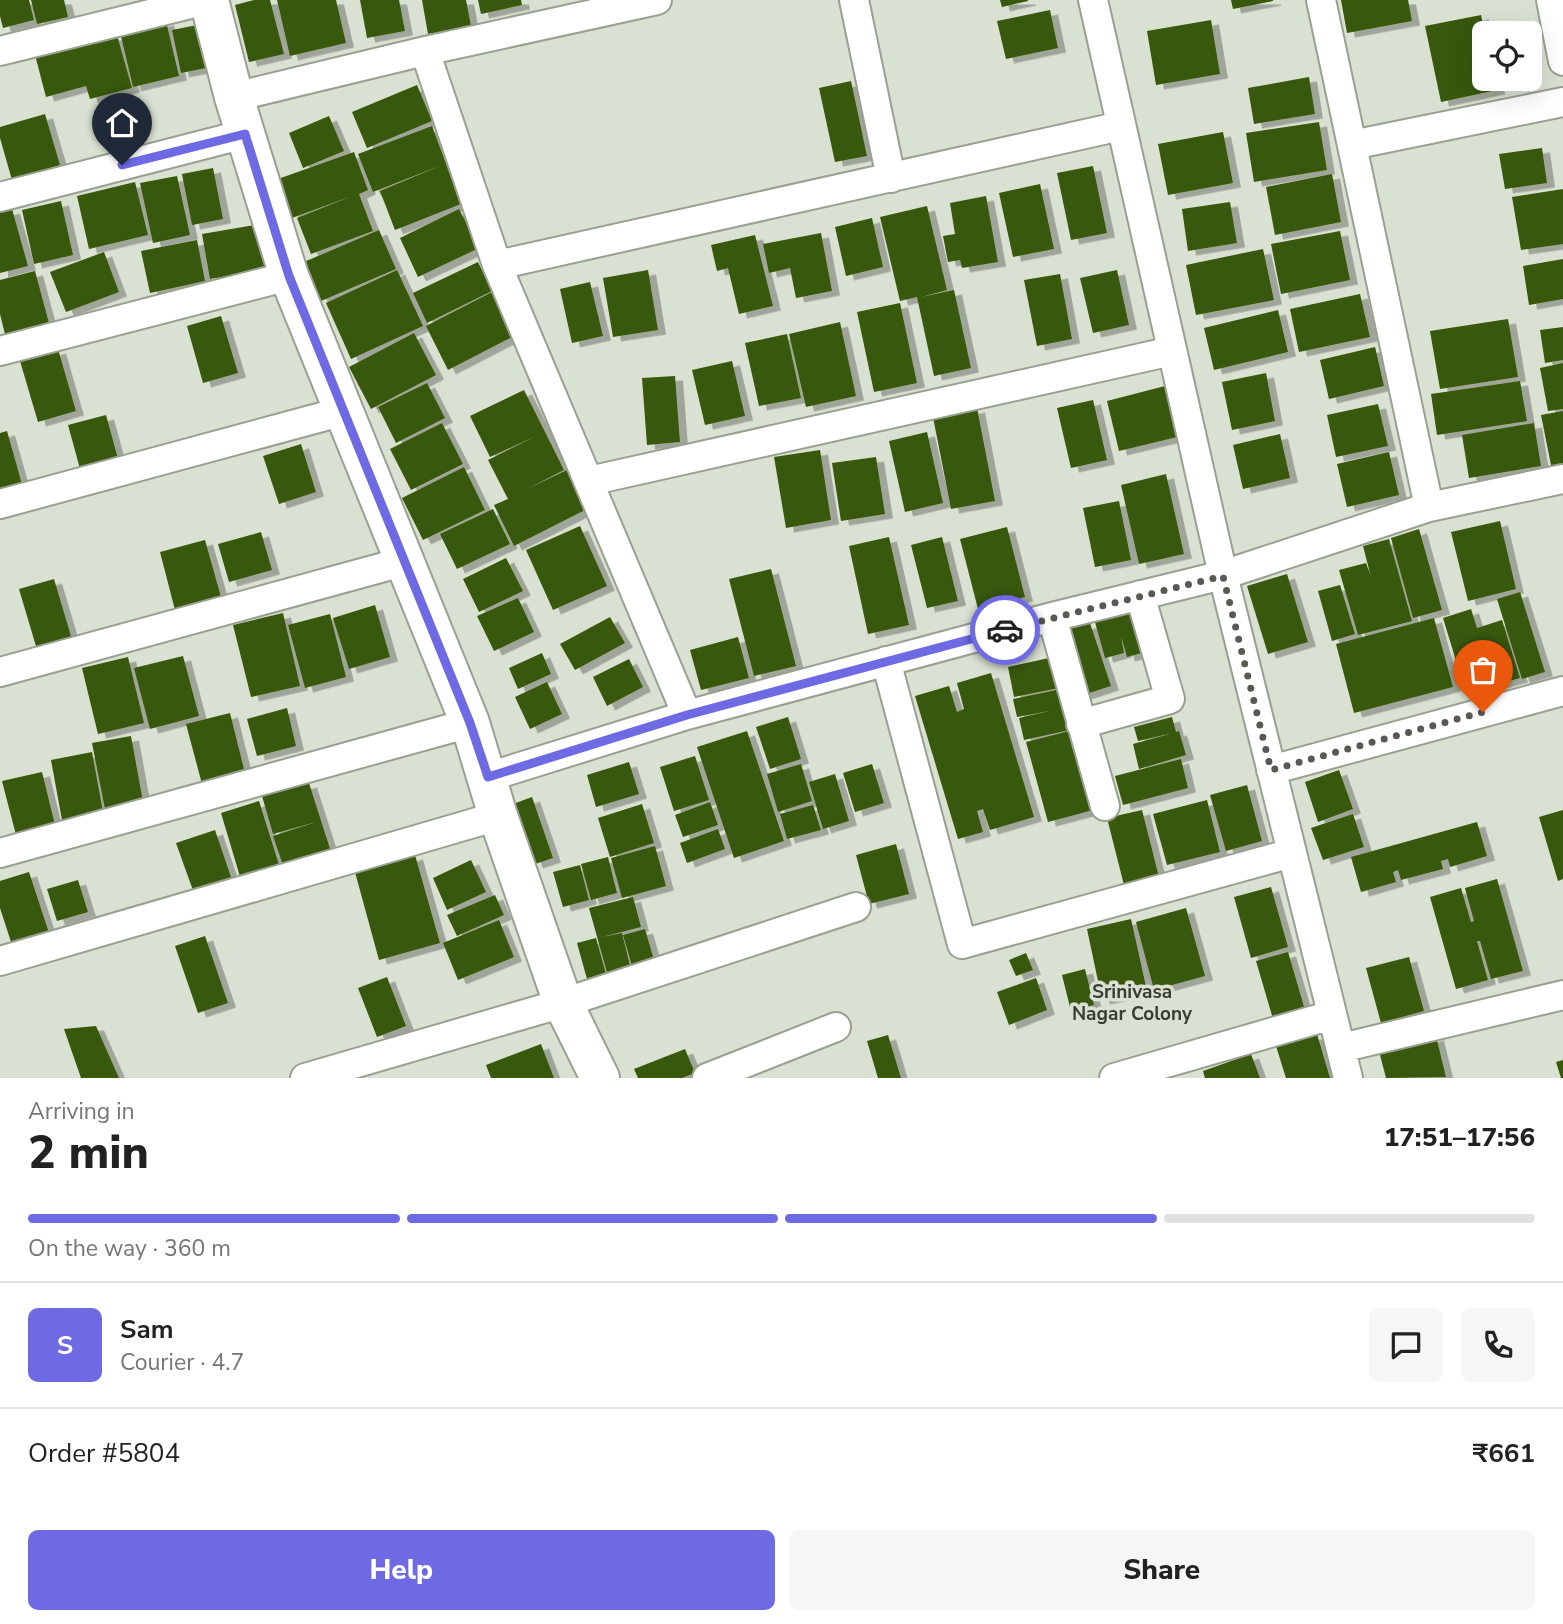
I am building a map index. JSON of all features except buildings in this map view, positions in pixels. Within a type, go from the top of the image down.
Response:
[{"type":"street","points":[[0,51],[208,0],[234,97],[289,276],[470,723],[498,816],[563,1003],[600,1078]]},
{"type":"street","points":[[234,97],[425,51],[657,0]]},
{"type":"street","points":[[854,0],[891,178]]},
{"type":"street","points":[[1093,0],[1223,576],[1348,1078]]},
{"type":"street","points":[[1321,0],[1429,508]]},
{"type":"street","points":[[1551,0],[1563,61]]},
{"type":"street","points":[[425,51],[497,265],[687,715]]},
{"type":"street","points":[[1352,145],[1563,102]]},
{"type":"street","points":[[497,265],[1121,126]]},
{"type":"street","points":[[0,197],[245,134]]},
{"type":"street","points":[[0,351],[289,276]]},
{"type":"street","points":[[589,481],[1172,351]]},
{"type":"street","points":[[0,504],[344,411]]},
{"type":"street","points":[[488,777],[687,715],[1052,617],[1223,576],[1429,508],[1563,480]]},
{"type":"street","points":[[0,672],[406,561]]},
{"type":"street","points":[[1082,724],[1170,699],[1140,595]]},
{"type":"street","points":[[1052,617],[1105,806]]},
{"type":"street","points":[[886,662],[962,944],[1292,853]]},
{"type":"street","points":[[1271,770],[1563,691]]},
{"type":"street","points":[[0,853],[470,723]]},
{"type":"street","points":[[0,961],[498,816]]},
{"type":"street","points":[[305,1078],[563,1003],[856,907]]},
{"type":"street","points":[[1341,1048],[1563,995]]},
{"type":"street","points":[[1114,1078],[1332,1015]]},
{"type":"street","points":[[707,1078],[836,1027]]},
{"type":"way so far","points":[[1005,630],[1223,576],[1271,770],[1483,712]]},
{"type":"district","name":"Srinivasa Nagar Colony","points":[[1132,1002]]},
{"type":"route","points":[[122,165],[245,134],[289,276],[406,561],[470,723],[488,777],[687,715],[1005,630]]}]
